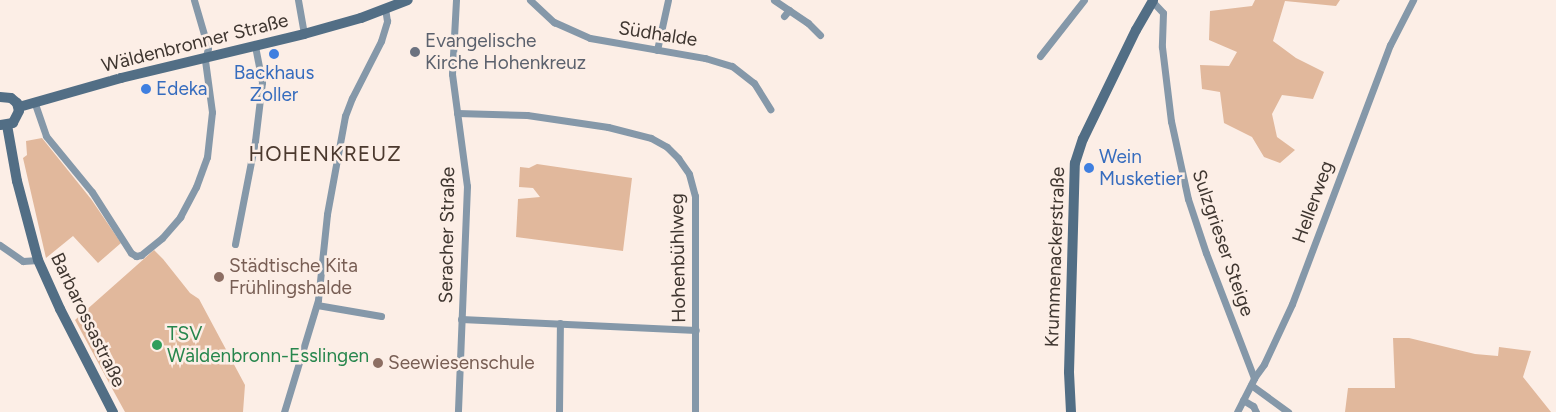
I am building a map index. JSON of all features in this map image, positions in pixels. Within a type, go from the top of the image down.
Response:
[{"type":"street","points":[[34,101],[46,136],[102,207],[131,253],[138,256],[157,243],[177,221],[191,198],[204,168],[210,139],[212,112],[206,60],[208,46],[194,0]]},
{"type":"street","points":[[298,0],[304,34]]},
{"type":"street","name":"Wäldenbronner Straße","points":[[18,106],[304,34],[408,0]]},
{"type":"street","name":"Seracher Straße","points":[[456,0],[452,64],[467,186],[458,412]]},
{"type":"street","name":"Südhalde","points":[[530,0],[554,22],[582,36],[714,60],[737,68],[758,87],[770,110]]},
{"type":"street","points":[[657,50],[668,0]]},
{"type":"street","points":[[774,0],[820,35]]},
{"type":"street","points":[[1040,56],[1084,0]]},
{"type":"street","name":"Sulzgrieser Steige","points":[[1153,0],[1163,13],[1162,47],[1171,121],[1188,199],[1253,381]]},
{"type":"street","name":"Krummenackerstraße","points":[[1071,412],[1069,372],[1075,163],[1087,131],[1136,30],[1153,0]]},
{"type":"street","name":"Hellerweg","points":[[1237,412],[1264,364],[1298,290],[1390,44],[1413,0]]},
{"type":"street","points":[[284,412],[317,306],[328,207],[344,122],[352,98],[381,41],[387,21],[385,9]]},
{"type":"street","points":[[784,16],[789,10]]},
{"type":"street","points":[[235,244],[255,141],[262,82],[255,47]]},
{"type":"street","points":[[0,97],[11,98],[18,106],[18,117],[4,125]]},
{"type":"street","name":"Hohenbühlweg","points":[[457,113],[527,115],[608,127],[651,138],[673,152],[689,174],[695,196],[695,412]]},
{"type":"street","name":"Barbarossastraße","points":[[4,125],[38,260],[60,310],[113,412]]},
{"type":"street","points":[[0,245],[23,261],[38,260]]},
{"type":"street","points":[[317,306],[381,316]]},
{"type":"street","points":[[461,319],[696,330]]},
{"type":"street","points":[[559,412],[560,324]]},
{"type":"street","points":[[1253,381],[1288,412]]},
{"type":"street","points":[[1244,400],[1253,406],[1256,412]]},
{"type":"shaded area","points":[[1255,0],[1340,0],[1336,6],[1285,1],[1273,41],[1296,58],[1324,72],[1313,99],[1282,95],[1272,114],[1277,137],[1295,150],[1280,163],[1264,157],[1252,137],[1224,123],[1220,92],[1202,89],[1200,65],[1229,66],[1237,52],[1209,40],[1210,11],[1252,6]]},
{"type":"shaded area","points":[[42,138],[91,199],[121,243],[98,263],[73,236],[46,258],[23,158],[27,155],[26,141]]},
{"type":"shaded area","points":[[537,164],[632,178],[623,251],[516,237],[518,199],[540,197],[533,188],[519,187],[520,167],[529,168]]},
{"type":"shaded area","name":"TSV Wäldenbronn-Esslingen","points":[[154,250],[190,293],[199,299],[245,385],[243,412],[125,412],[114,392],[75,320]]},
{"type":"shaded area","points":[[1393,338],[1409,338],[1475,354],[1498,356],[1499,347],[1531,351],[1523,377],[1551,412],[1345,412],[1348,388],[1395,388]]},
{"type":"place","name":"Evangelische Kirche Hohenkreuz","points":[[415,52]]},
{"type":"place","name":"Backhaus Zoller","points":[[274,54]]},
{"type":"place","name":"Edeka","points":[[146,89]]},
{"type":"place","name":"Wein Musketier","points":[[1089,168]]},
{"type":"place","name":"Städtische Kita Frühlingshalde","points":[[219,277]]},
{"type":"place","name":"TSV Wäldenbronn-Esslingen","points":[[157,345]]},
{"type":"place","name":"Seewiesenschule","points":[[378,363]]},
{"type":"district","name":"HOHENKREUZ","points":[[325,154]]}]
